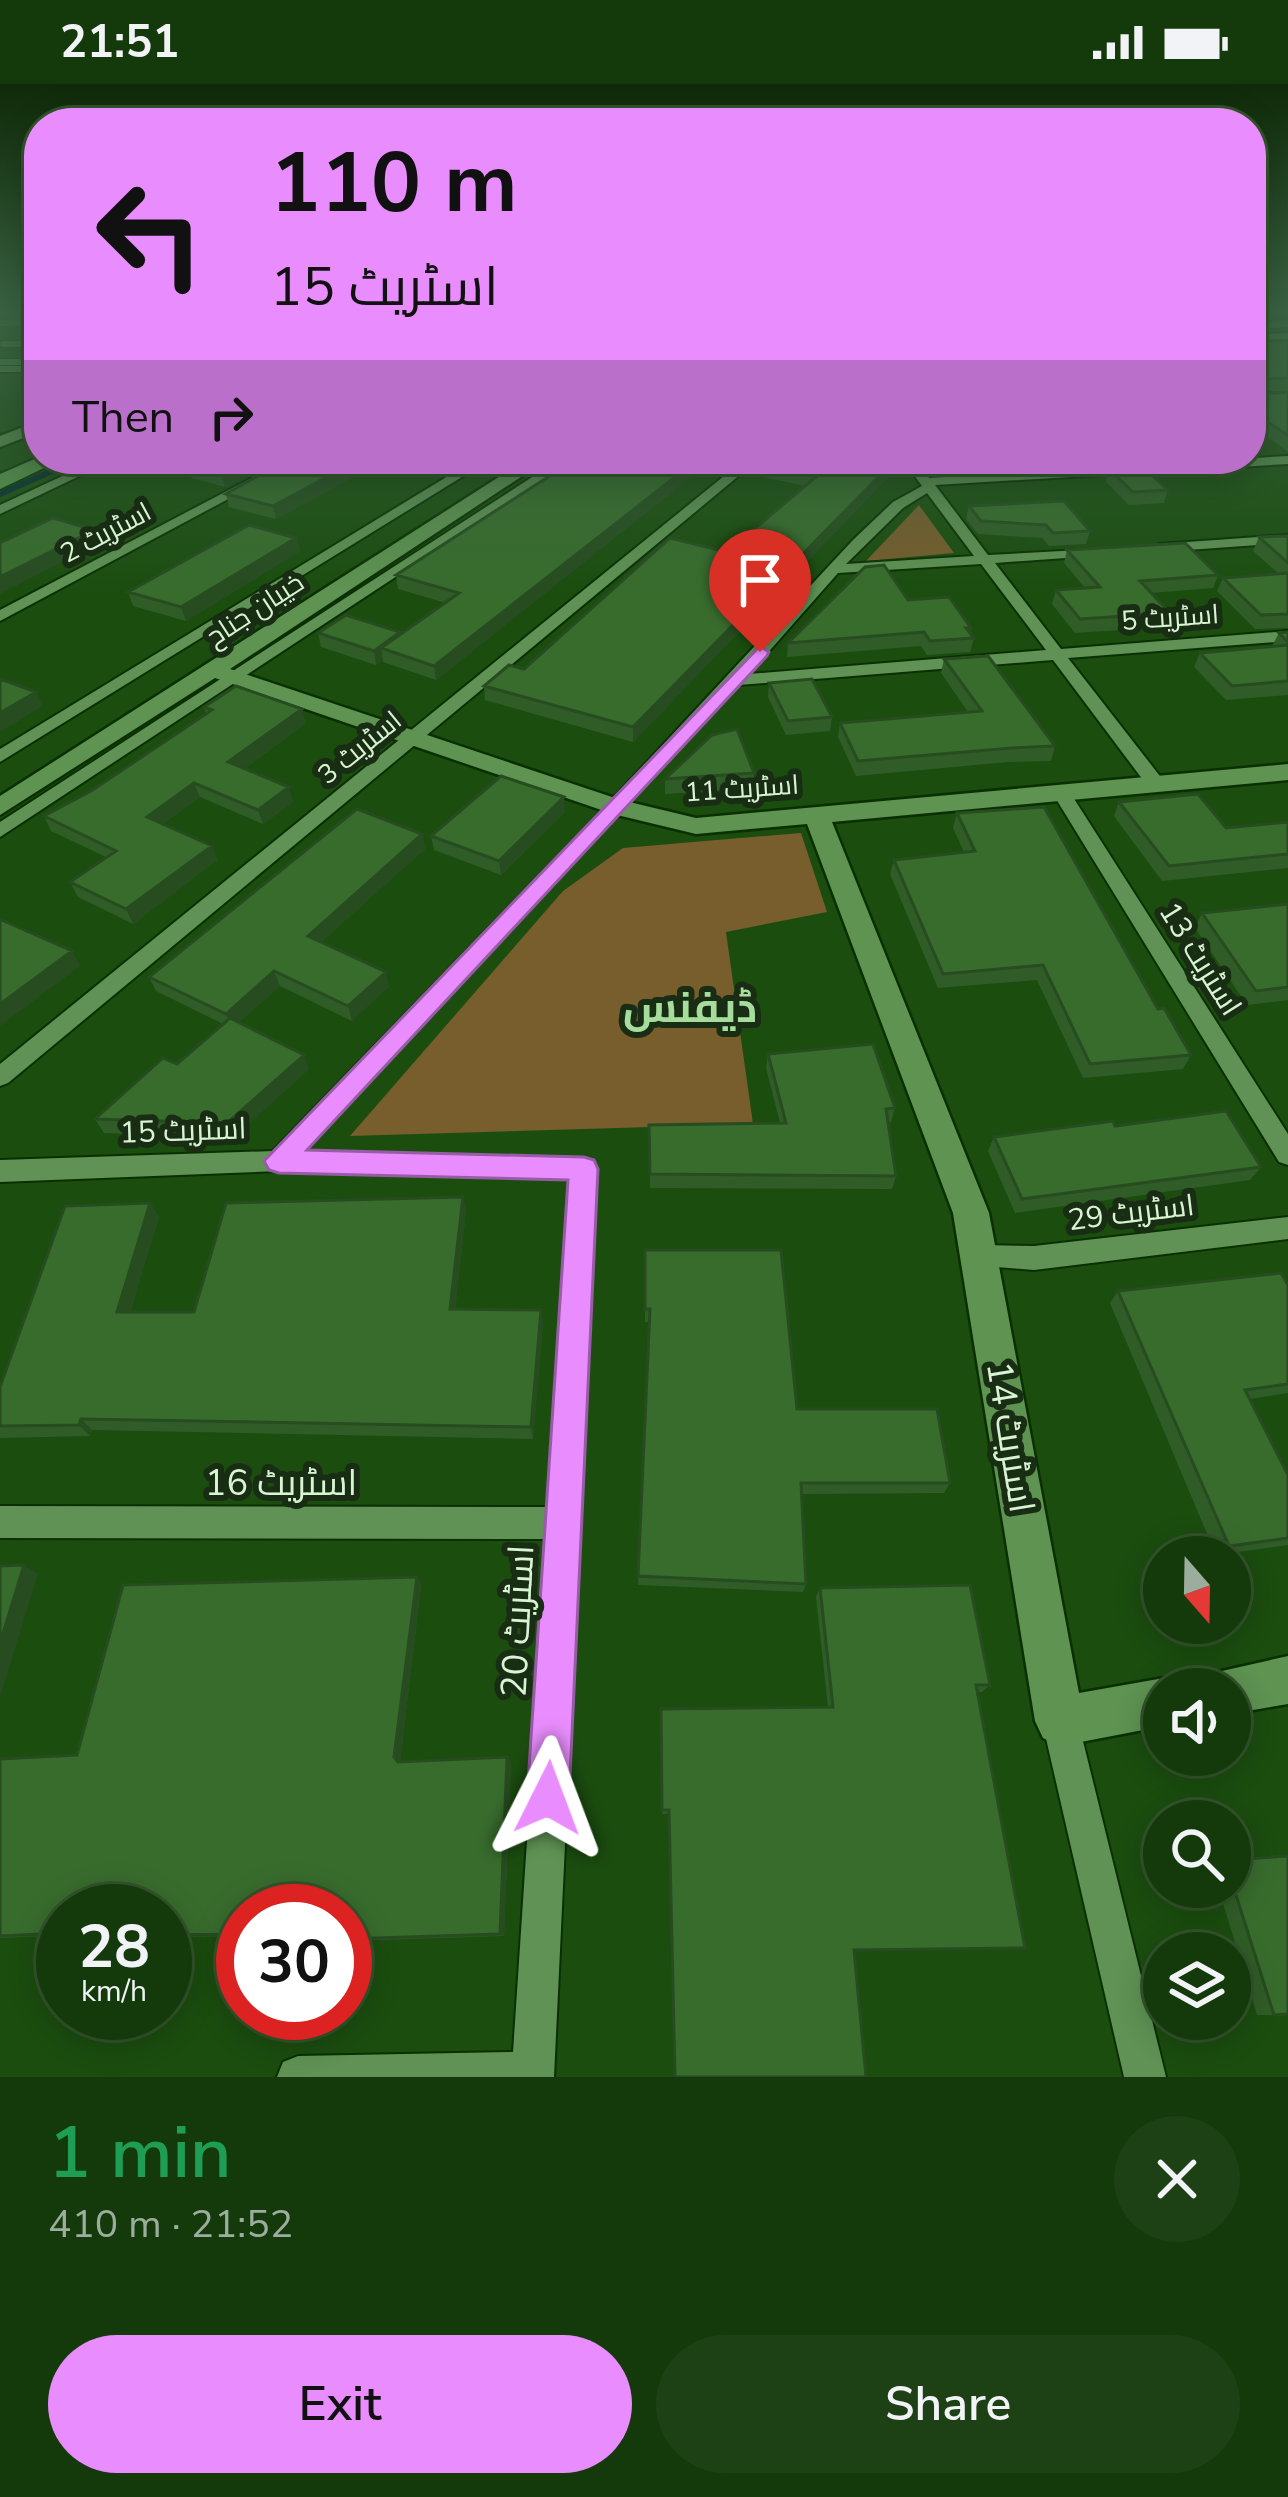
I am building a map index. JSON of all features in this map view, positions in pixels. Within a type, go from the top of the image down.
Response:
[{"type":"street","points":[[0,510],[78,474]]},
{"type":"street","name":"اسٹریٹ 2","points":[[0,616],[269,474]]},
{"type":"street","points":[[0,757],[460,474]]},
{"type":"street","name":"خیبان جناح","points":[[0,782],[487,474]]},
{"type":"street","name":"خیبان جناح","points":[[0,807],[223,674],[517,474]]},
{"type":"street","points":[[0,831],[223,674],[545,474]]},
{"type":"street","name":"اسٹریٹ 3","points":[[0,1078],[735,474]]},
{"type":"street","points":[[920,474],[1156,784]]},
{"type":"street","points":[[279,1161],[736,680],[834,569],[912,492],[928,485],[1086,474]]},
{"type":"street","points":[[1149,548],[1288,539]]},
{"type":"street","points":[[834,569],[1102,551]]},
{"type":"street","name":"اسٹریٹ 5","points":[[736,680],[1288,636]]},
{"type":"street","name":"اسٹریٹ 11","points":[[223,674],[613,806],[696,826],[1287,773]]},
{"type":"street","name":"اسٹریٹ 13","points":[[1062,794],[1288,1155]]},
{"type":"street","name":"اسٹریٹ 14","points":[[816,814],[971,1214],[982,1256],[1060,1721],[1145,2077]]},
{"type":"street","name":"اسٹریٹ 15","points":[[0,1171],[279,1161],[584,1169]]},
{"type":"street","name":"اسٹریٹ 20","points":[[533,2075],[584,1169]]},
{"type":"street","name":"اسٹریٹ 29","points":[[982,1256],[1034,1258],[1288,1228]]},
{"type":"street","name":"اسٹریٹ 16","points":[[0,1522],[562,1523]]},
{"type":"street","points":[[1251,1686],[1288,1680]]},
{"type":"street","points":[[1060,1721],[1143,1706]]},
{"type":"street","points":[[298,2077],[533,2075]]},
{"type":"shaded area","points":[[919,505],[954,553],[866,561]]},
{"type":"shaded area","points":[[801,833],[827,912],[726,932],[753,1124],[350,1136],[563,891],[623,848]]},
{"type":"building","points":[[1266,404],[1288,404],[1288,436],[1266,421]]},
{"type":"building","points":[[261,474],[332,474],[273,506],[226,494]]},
{"type":"building","points":[[553,474],[679,474],[434,666],[381,648],[459,593],[396,575]]},
{"type":"building","points":[[808,474],[881,474],[633,727],[484,686],[509,665],[524,669],[670,538],[727,552],[817,476]]},
{"type":"building","points":[[1114,474],[1151,474],[1168,490],[1133,492]]},
{"type":"building","points":[[1064,501],[1090,531],[1053,533],[1046,525],[981,521],[969,506]]},
{"type":"building","points":[[53,518],[94,530],[0,577],[0,543]]},
{"type":"building","points":[[249,525],[296,538],[181,607],[128,592]]},
{"type":"building","points":[[1288,536],[1288,563],[1259,537]]},
{"type":"building","points":[[1185,543],[1218,575],[1140,581],[1170,613],[1080,619],[1056,590],[1100,587],[1067,550]]},
{"type":"building","points":[[884,565],[908,600],[949,597],[974,638],[930,641],[924,632],[788,643],[865,567]]},
{"type":"building","points":[[1288,573],[1288,614],[1261,615],[1223,578]]},
{"type":"building","points":[[346,615],[400,632],[374,651],[318,633]]},
{"type":"building","points":[[1288,645],[1288,681],[1232,686],[1200,653]]},
{"type":"building","points":[[988,656],[1055,746],[858,761],[840,723],[982,711],[944,659]]},
{"type":"building","points":[[0,679],[36,692],[0,713]]},
{"type":"building","points":[[812,679],[832,717],[788,721],[769,683]]},
{"type":"building","points":[[236,686],[302,709],[228,762],[289,787],[258,810],[194,783],[147,817],[212,846],[126,909],[70,882],[116,851],[44,816],[91,791],[212,710],[204,707]]},
{"type":"building","points":[[737,729],[754,773],[665,779],[712,735]]},
{"type":"building","points":[[501,776],[564,797],[499,861],[431,836]]},
{"type":"building","points":[[1198,794],[1226,828],[1288,822],[1288,854],[1169,866],[1119,802]]},
{"type":"building","points":[[1044,807],[1158,1009],[1164,1008],[1191,1055],[1090,1064],[1043,965],[943,974],[894,860],[975,851],[957,813]]},
{"type":"building","points":[[357,809],[422,834],[308,936],[386,972],[348,1006],[274,971],[226,1014],[149,977]]},
{"type":"building","points":[[1288,904],[1288,987],[1256,991],[1202,913]]},
{"type":"building","points":[[0,919],[72,951],[0,1004]]},
{"type":"building","points":[[230,1018],[304,1055],[227,1123],[95,1119],[163,1058],[177,1064]]},
{"type":"building","points":[[873,1044],[895,1108],[886,1109],[896,1176],[650,1174],[649,1125],[786,1123],[768,1054]]},
{"type":"building","points":[[1226,1111],[1261,1167],[1022,1199],[994,1137],[1113,1121],[1115,1126]]},
{"type":"building","points":[[463,1197],[450,1309],[541,1310],[531,1427],[81,1419],[79,1425],[0,1426],[0,1387],[65,1206],[150,1203],[117,1312],[194,1312],[226,1203]]},
{"type":"building","points":[[645,1250],[781,1250],[797,1409],[937,1409],[950,1483],[801,1483],[806,1584],[638,1576],[650,1309],[645,1309]]},
{"type":"building","points":[[1281,1273],[1288,1285],[1288,1384],[1245,1390],[1288,1475],[1288,1538],[1251,1543],[1251,1536],[1225,1536],[1118,1291]]},
{"type":"building","points":[[24,1565],[0,1643],[0,1566]]},
{"type":"building","points":[[417,1577],[394,1757],[398,1762],[507,1757],[500,1934],[372,1938],[372,1884],[216,1884],[216,1934],[192,1935],[192,1884],[36,1884],[36,1934],[0,1936],[0,1759],[77,1755],[123,1585]]},
{"type":"building","points":[[970,1585],[990,1685],[976,1685],[1025,1948],[854,1950],[866,2077],[675,2077],[669,1810],[662,1810],[661,1709],[833,1707],[820,1588]]},
{"type":"building","points":[[1288,1856],[1288,2014],[1274,2015],[1240,1908],[1251,1908],[1251,1859]]},
{"type":"waterway","points":[[0,494],[45,474]]},
{"type":"district","name":"ڈیفنس","points":[[690,1008]]},
{"type":"route","points":[[548,1798],[584,1169],[279,1161],[760,652]]}]
